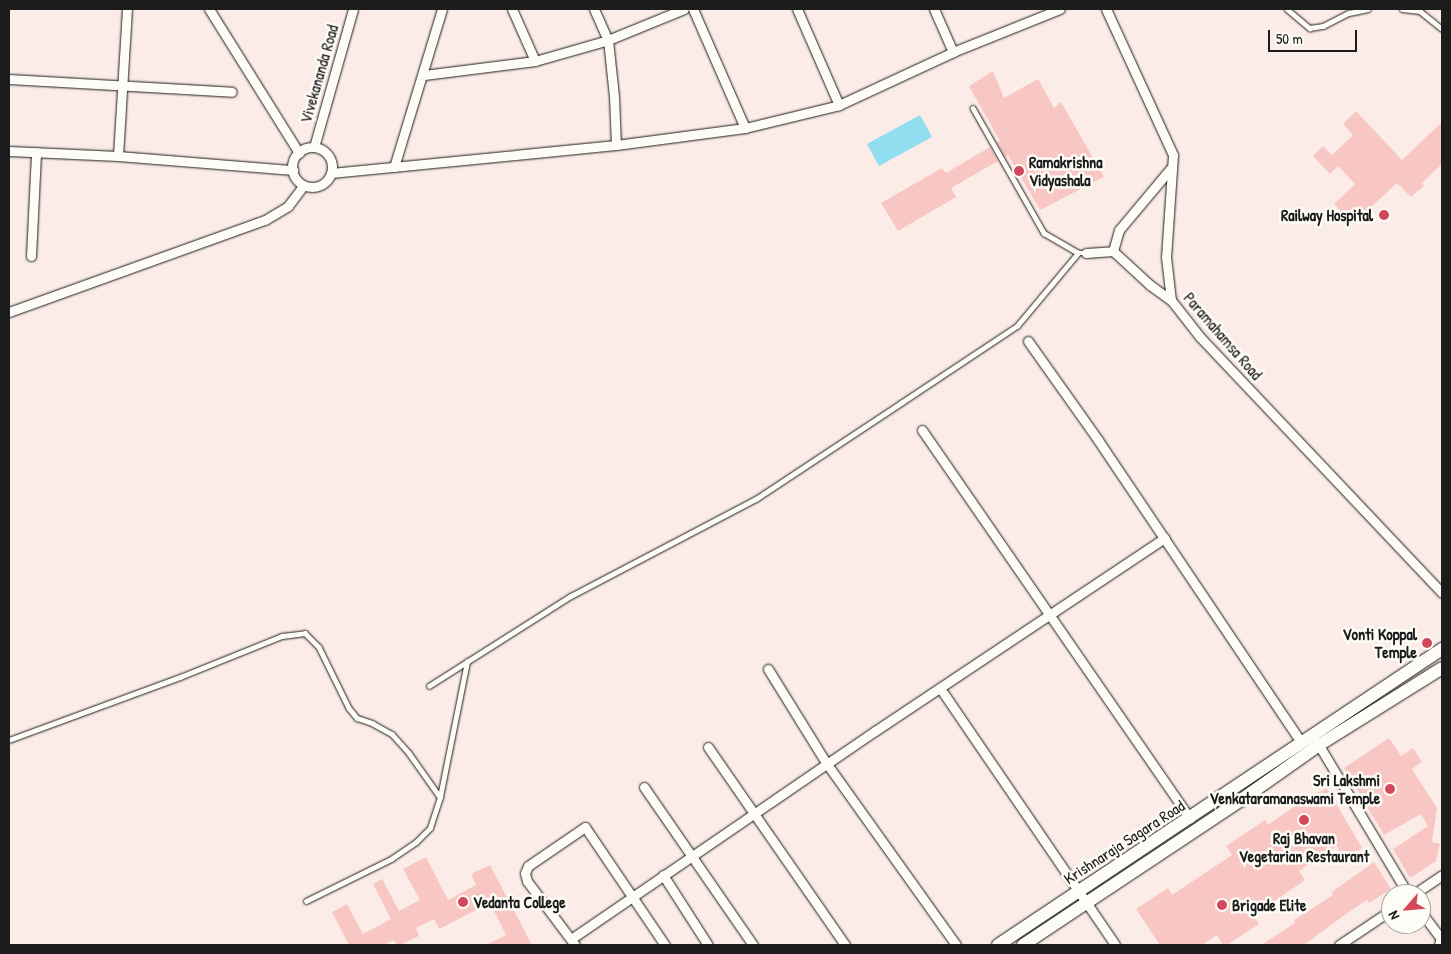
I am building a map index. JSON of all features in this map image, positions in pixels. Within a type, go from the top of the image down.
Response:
[{"type":"main road","name":"Krishnaraja Sagara Road","points":[[1023,945],[1241,800],[1316,740],[1442,649]]},
{"type":"main road","name":"Krishnaraja Sagara Road","points":[[998,945],[1301,742],[1316,740],[1442,668]]},
{"type":"street","points":[[118,156],[120,87],[127,9]]},
{"type":"street","points":[[209,9],[298,153]]},
{"type":"street","name":"Vivekananda Road","points":[[314,147],[353,9]]},
{"type":"street","points":[[394,167],[424,75],[442,9]]},
{"type":"street","points":[[512,9],[535,61]]},
{"type":"street","points":[[594,9],[608,40],[614,96],[616,145]]},
{"type":"street","points":[[424,75],[535,61],[608,40],[684,9]]},
{"type":"street","points":[[694,9],[746,128]]},
{"type":"street","points":[[797,9],[839,105]]},
{"type":"street","points":[[934,9],[953,52]]},
{"type":"street","points":[[331,173],[616,145],[746,128],[839,105],[953,52],[1060,9]]},
{"type":"street","name":"Paramahamsa Road","points":[[1106,9],[1172,154],[1166,257],[1171,300],[1200,337],[1442,593]]},
{"type":"street","points":[[9,79],[120,87],[232,92]]},
{"type":"street","points":[[314,147],[328,156],[332,167],[331,173],[320,186],[304,185],[296,179],[293,161],[298,153],[306,148],[314,147]]},
{"type":"street","points":[[9,151],[118,156],[293,170]]},
{"type":"street","points":[[31,256],[36,152]]},
{"type":"street","points":[[1114,251],[1119,230],[1171,168]]},
{"type":"street","points":[[9,312],[265,220],[288,206],[304,185]]},
{"type":"street","points":[[1082,253],[1114,251],[1150,285],[1171,300]]},
{"type":"street","points":[[1028,341],[1164,538],[1301,742]]},
{"type":"street","points":[[922,430],[1190,818]]},
{"type":"street","points":[[665,945],[631,897],[585,827],[528,866],[525,873],[528,881],[573,942],[631,897],[663,875],[1164,538]]},
{"type":"street","points":[[768,669],[827,764],[956,945]]},
{"type":"street","points":[[940,688],[1115,945]]},
{"type":"street","points":[[1316,740],[1402,884]]},
{"type":"street","points":[[708,746],[845,945]]},
{"type":"street","points":[[644,787],[753,945]]},
{"type":"street","points":[[663,875],[708,945]]},
{"type":"street","points":[[1429,884],[1442,875]]},
{"type":"street","points":[[1339,945],[1381,917]]},
{"type":"street","points":[[1431,927],[1442,943]]},
{"type":"lane","points":[[1287,9],[1310,28],[1323,26],[1349,13],[1368,9]]},
{"type":"lane","points":[[1402,9],[1420,12],[1442,29]]},
{"type":"lane","points":[[428,686],[571,596],[756,499],[1017,326],[1082,253],[1044,233],[973,108]]},
{"type":"lane","points":[[9,740],[180,677],[282,636],[305,633],[319,647],[349,708],[357,718],[372,723],[392,734],[409,753],[440,797]]},
{"type":"lane","points":[[306,901],[391,859],[416,842],[430,828],[440,797],[466,662]]},
{"type":"water","points":[[920,115],[932,137],[879,166],[867,144]]},
{"type":"building","points":[[993,71],[1004,98],[1038,79],[1054,108],[1061,102],[1104,177],[1040,210],[1008,155],[1005,157],[997,143],[1000,141],[969,86]]},
{"type":"building","points":[[1356,111],[1402,160],[1442,122],[1442,164],[1422,183],[1424,186],[1411,197],[1397,183],[1353,224],[1334,204],[1355,184],[1338,166],[1330,174],[1313,156],[1323,146],[1332,155],[1353,135],[1343,124]]},
{"type":"building","points":[[990,147],[998,161],[951,188],[956,197],[898,231],[881,203],[942,168],[946,173]]},
{"type":"building","name":"Sri Lakshmi Venkataramanaswami Temple","points":[[1389,738],[1401,756],[1413,748],[1422,762],[1412,769],[1437,808],[1432,842],[1440,844],[1436,861],[1410,878],[1393,849],[1428,826],[1421,814],[1384,835],[1344,768]]},
{"type":"building","points":[[1327,788],[1362,848],[1344,859],[1337,846],[1299,871],[1305,880],[1253,916],[1259,924],[1227,945],[1223,945],[1217,935],[1202,945],[1160,945],[1136,909],[1168,888],[1172,895],[1232,855],[1226,846],[1265,820],[1268,825],[1302,801]]},
{"type":"building","name":"Vedanta College","points":[[426,857],[448,900],[476,885],[471,874],[490,865],[532,945],[486,945],[506,935],[490,903],[439,929],[434,919],[416,928],[419,936],[400,945],[397,945],[394,940],[384,945],[349,945],[332,912],[347,904],[363,934],[391,919],[373,884],[382,879],[399,911],[420,900],[403,869]]},
{"type":"building","points":[[1374,862],[1388,884],[1381,884],[1381,895],[1369,903],[1367,900],[1304,945],[1261,945],[1295,923],[1294,920],[1333,895],[1332,892]]},
{"type":"place","name":"Ramakrishna Vidyashala","points":[[1019,171]]},
{"type":"place","name":"Railway Hospital","points":[[1384,215]]},
{"type":"place","name":"Vonti Koppal Temple","points":[[1427,643]]},
{"type":"place","name":"Sri Lakshmi Venkataramanaswami Temple","points":[[1390,789]]},
{"type":"place","name":"Raj Bhavan Vegetarian Restaurant","points":[[1304,820]]},
{"type":"place","name":"Vedanta College","points":[[463,902]]},
{"type":"place","name":"Brigade Elite","points":[[1222,905]]}]
